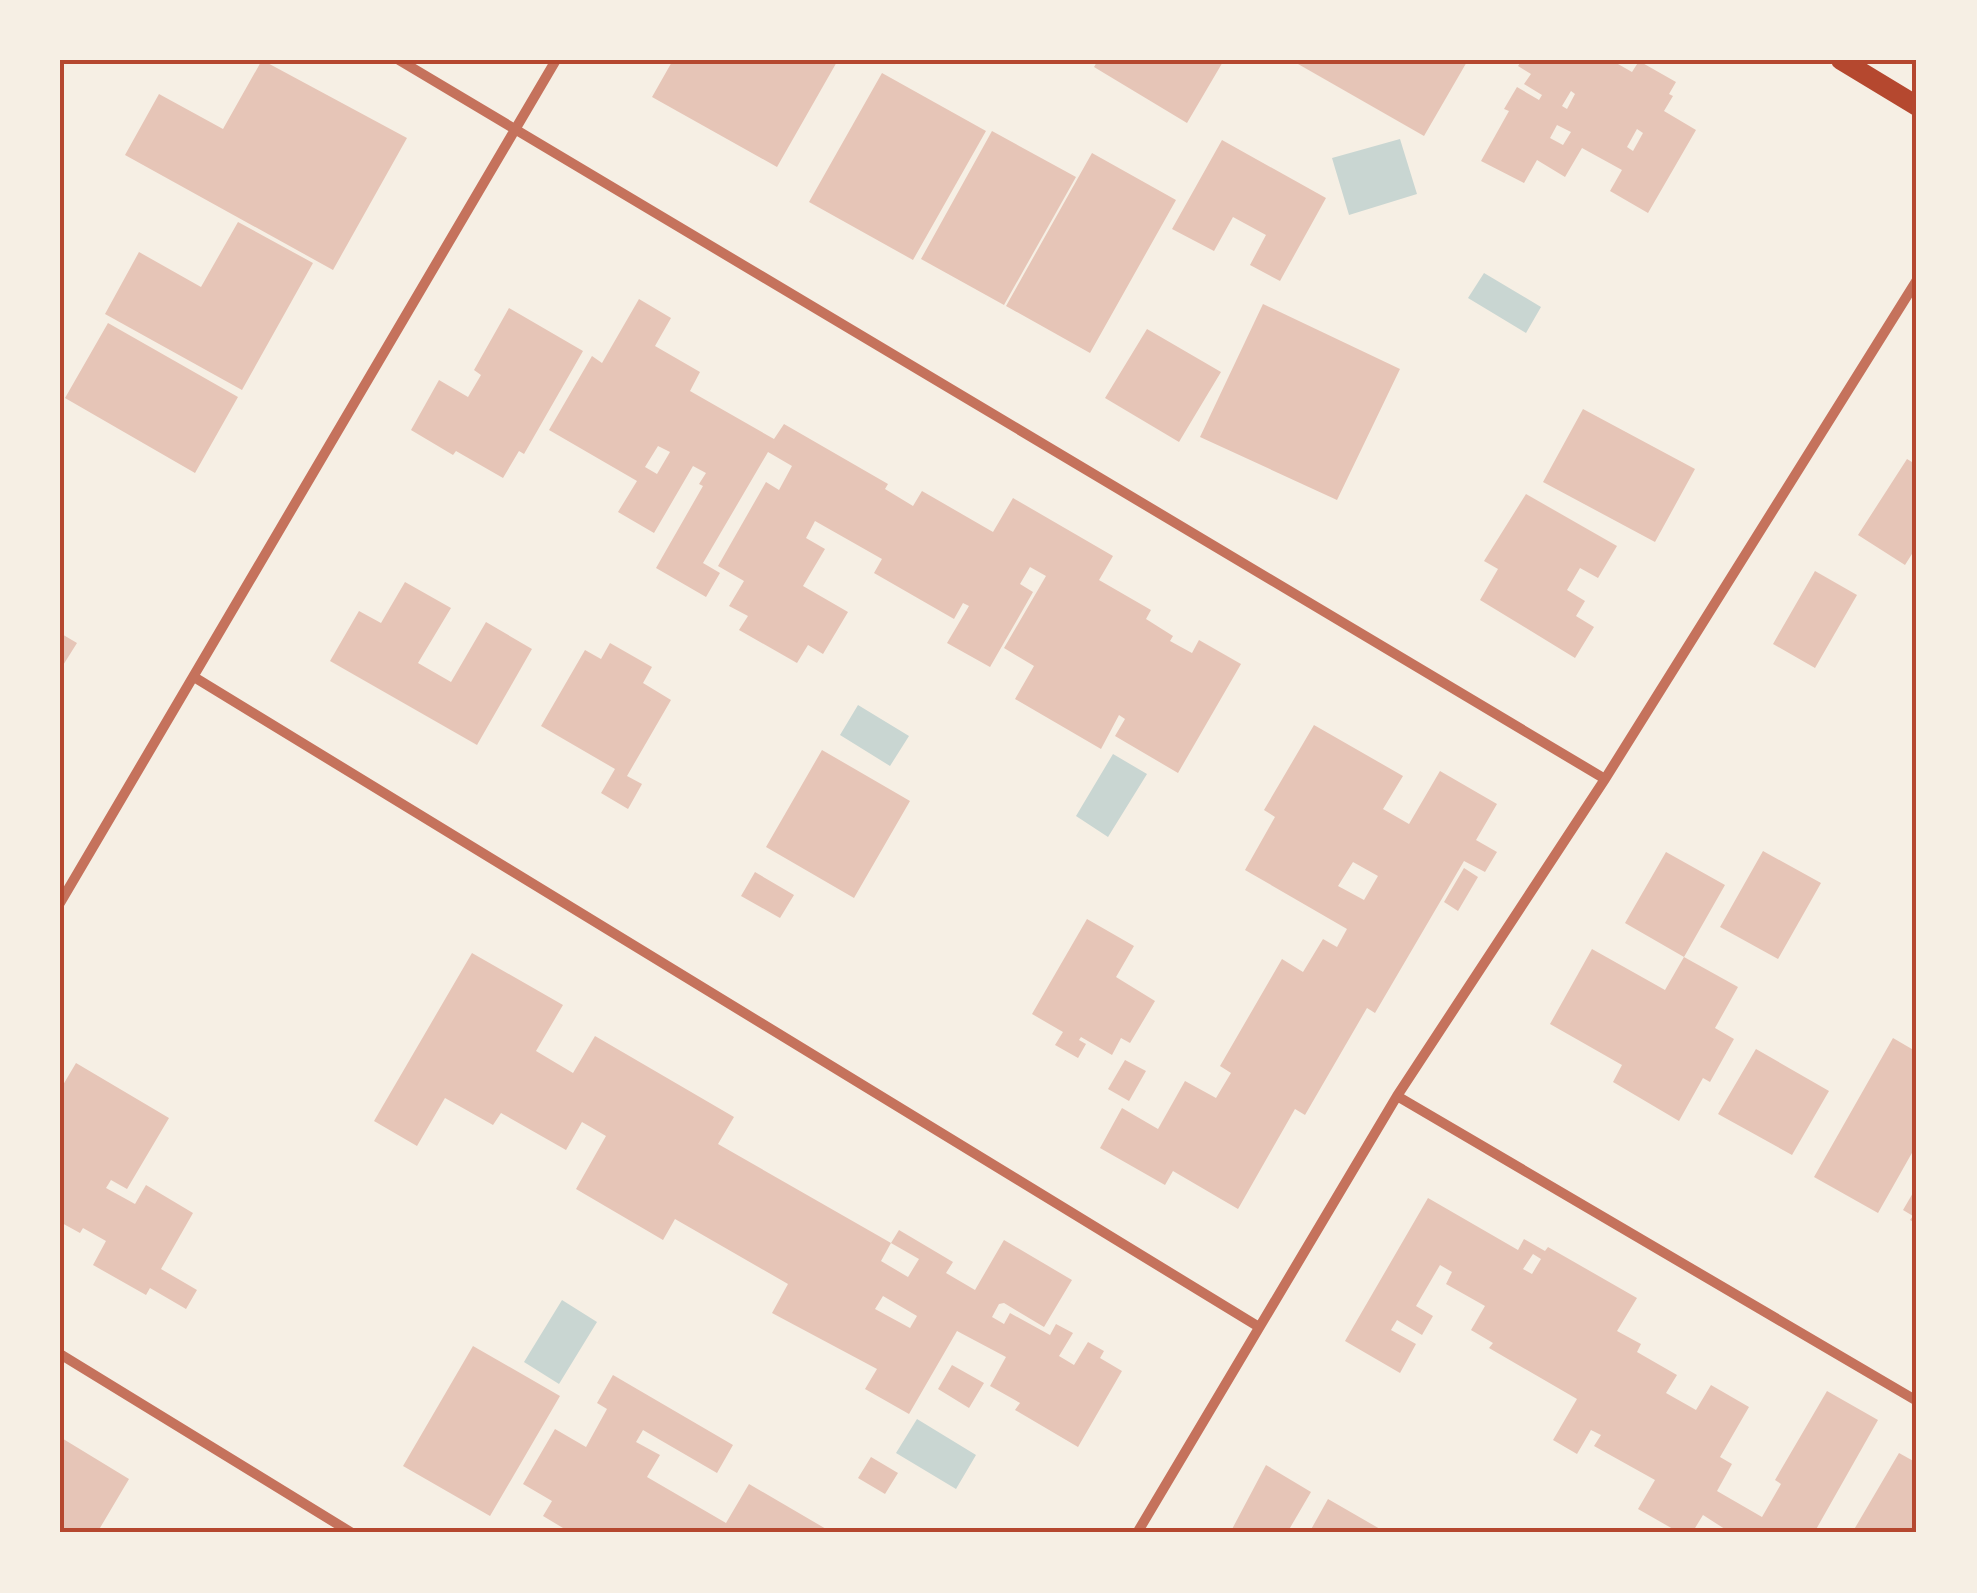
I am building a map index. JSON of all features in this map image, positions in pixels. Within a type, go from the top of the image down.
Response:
[{"type":"main road","points":[[1841,60],[1917,106]]},
{"type":"street","points":[[398,60],[1605,778]]},
{"type":"street","points":[[60,902],[556,60]]},
{"type":"street","points":[[1137,1533],[1397,1096],[1605,778],[1917,280]]},
{"type":"street","points":[[194,677],[1259,1327]]},
{"type":"street","points":[[1397,1096],[1917,1401]]},
{"type":"street","points":[[60,1354],[352,1533]]},
{"type":"shaded area","points":[[1400,139],[1417,194],[1349,215],[1332,158]]},
{"type":"shaded area","points":[[1484,273],[1541,307],[1526,333],[1468,298]]},
{"type":"shaded area","points":[[858,705],[909,736],[890,766],[840,735]]},
{"type":"shaded area","points":[[1113,754],[1147,774],[1108,837],[1076,816]]},
{"type":"shaded area","points":[[562,1300],[597,1322],[559,1384],[524,1362]]},
{"type":"shaded area","points":[[917,1419],[976,1455],[956,1489],[896,1453]]},
{"type":"building","points":[[262,60],[407,138],[333,270],[125,155],[159,94],[223,129]]},
{"type":"building","points":[[673,60],[838,60],[777,167],[652,97]]},
{"type":"building","points":[[1098,60],[1224,60],[1187,123],[1094,67]]},
{"type":"building","points":[[1291,60],[1468,60],[1424,136]]},
{"type":"building","points":[[1522,60],[1611,60],[1632,72],[1639,61],[1676,82],[1664,111],[1696,130],[1648,213],[1610,191],[1622,170],[1582,148],[1565,177],[1537,160],[1524,183],[1481,161],[1509,111],[1504,109],[1517,87],[1539,100],[1542,95],[1524,84],[1531,74],[1518,66]],"holes":[[[1571,91],[1575,94],[1567,109],[1562,106]],[[1557,125],[1571,132],[1563,145],[1550,138]],[[1637,129],[1643,133],[1633,151],[1627,147]]]},
{"type":"building","points":[[882,73],[986,131],[913,260],[809,202]]},
{"type":"building","points":[[992,131],[1076,177],[1004,305],[921,259]]},
{"type":"building","points":[[1222,140],[1326,198],[1280,281],[1250,265],[1266,235],[1233,217],[1214,251],[1172,229]]},
{"type":"building","points":[[1092,153],[1176,200],[1090,353],[1006,306]]},
{"type":"building","points":[[238,222],[313,263],[242,390],[105,314],[139,252],[201,287]]},
{"type":"building","points":[[639,299],[671,318],[655,346],[700,372],[690,391],[774,439],[784,424],[888,484],[885,489],[913,506],[922,491],[993,532],[1013,498],[1113,556],[1099,580],[1151,610],[1146,619],[1173,636],[1170,641],[1192,653],[1199,640],[1241,664],[1178,773],[1115,736],[1125,719],[1119,715],[1101,749],[1015,699],[1034,666],[1004,648],[1046,576],[1030,567],[1020,584],[1033,592],[990,667],[947,643],[969,606],[963,603],[954,619],[874,573],[882,559],[815,521],[806,538],[825,549],[803,586],[848,612],[823,654],[808,645],[797,663],[739,630],[748,616],[729,606],[744,581],[718,566],[766,482],[779,490],[792,466],[768,452],[703,563],[720,573],[706,597],[656,568],[703,486],[699,484],[706,473],[693,466],[654,533],[618,512],[637,481],[549,430],[592,356],[602,363]],"holes":[[[658,446],[670,452],[657,474],[645,467]]]},
{"type":"building","points":[[1263,304],[1400,369],[1337,500],[1200,437]]},
{"type":"building","points":[[509,308],[583,351],[524,454],[519,451],[503,478],[411,430],[439,380],[468,397],[481,375],[474,370]]},
{"type":"building","points":[[108,323],[238,397],[195,473],[65,398]]},
{"type":"building","points":[[1147,329],[1221,372],[1179,442],[1105,398]]},
{"type":"building","points":[[1583,409],[1695,469],[1655,542],[1543,482]]},
{"type":"building","points":[[1907,459],[1917,465],[1917,546],[1905,565],[1858,535]]},
{"type":"building","points":[[1526,494],[1617,546],[1598,578],[1580,568],[1567,590],[1585,601],[1576,616],[1594,627],[1575,658],[1480,600],[1498,569],[1484,561]]},
{"type":"building","points":[[1815,571],[1857,595],[1815,668],[1773,644]]},
{"type":"building","points":[[405,582],[451,608],[418,663],[451,682],[486,622],[532,649],[477,745],[330,661],[359,611],[381,623]]},
{"type":"building","points":[[60,633],[77,643],[60,670]]},
{"type":"building","points":[[610,643],[652,667],[643,683],[671,700],[627,776],[642,784],[628,809],[601,793],[615,769],[541,726],[585,650],[601,659]]},
{"type":"building","points":[[1314,725],[1403,776],[1383,809],[1409,824],[1440,771],[1497,804],[1476,840],[1497,852],[1485,872],[1464,861],[1375,1013],[1367,1008],[1305,1115],[1295,1109],[1238,1209],[1173,1171],[1165,1185],[1100,1148],[1122,1108],[1158,1129],[1185,1081],[1216,1098],[1231,1073],[1220,1066],[1282,959],[1303,972],[1323,939],[1337,947],[1347,929],[1245,870],[1275,817],[1264,810]],"holes":[[[1353,862],[1378,876],[1364,900],[1338,886]]]},
{"type":"building","points":[[822,750],[910,801],[854,898],[766,847]]},
{"type":"building","points":[[1763,851],[1821,883],[1778,959],[1720,927]]},
{"type":"building","points":[[1666,852],[1725,885],[1684,957],[1625,923]]},
{"type":"building","points":[[1464,868],[1478,877],[1458,911],[1444,902]]},
{"type":"building","points":[[755,872],[794,895],[780,918],[741,896]]},
{"type":"building","points":[[1087,919],[1134,946],[1116,977],[1155,1001],[1130,1043],[1121,1038],[1112,1055],[1081,1037],[1079,1040],[1086,1044],[1078,1058],[1055,1045],[1063,1032],[1032,1014]]},
{"type":"building","points":[[1592,949],[1665,990],[1684,957],[1738,987],[1715,1028],[1734,1039],[1710,1082],[1703,1078],[1679,1121],[1613,1082],[1622,1065],[1550,1024]]},
{"type":"building","points":[[472,953],[563,1005],[536,1051],[573,1073],[595,1036],[734,1117],[718,1144],[891,1243],[899,1230],[953,1262],[946,1273],[975,1290],[1004,1240],[1072,1280],[1044,1327],[1004,1303],[999,1304],[992,1317],[1004,1324],[1010,1313],[1050,1335],[1056,1324],[1073,1333],[1059,1356],[1074,1365],[1088,1342],[1104,1351],[1100,1358],[1122,1371],[1078,1447],[1015,1410],[1020,1403],[990,1386],[1006,1357],[957,1331],[909,1414],[865,1389],[877,1369],[772,1313],[788,1284],[675,1219],[663,1240],[576,1189],[606,1136],[582,1122],[566,1150],[501,1113],[493,1125],[445,1098],[417,1146],[374,1121]],"holes":[[[891,1243],[919,1259],[908,1277],[881,1261]],[[883,1296],[917,1316],[910,1328],[875,1309]]]},
{"type":"building","points":[[1893,1038],[1917,1052],[1917,1144],[1878,1213],[1814,1177]]},
{"type":"building","points":[[1756,1049],[1829,1091],[1792,1155],[1718,1114]]},
{"type":"building","points":[[1125,1060],[1146,1071],[1129,1101],[1108,1089]]},
{"type":"building","points":[[76,1063],[169,1118],[127,1189],[111,1180],[106,1188],[135,1204],[146,1185],[193,1213],[161,1269],[197,1290],[186,1309],[150,1288],[146,1295],[93,1265],[106,1241],[83,1228],[80,1233],[60,1222],[60,1090]]},
{"type":"building","points":[[1917,1186],[1917,1224],[1903,1210]]},
{"type":"building","points":[[1428,1198],[1518,1250],[1524,1239],[1545,1251],[1548,1247],[1637,1298],[1617,1331],[1641,1344],[1637,1352],[1677,1375],[1666,1393],[1696,1410],[1711,1385],[1749,1407],[1720,1457],[1732,1464],[1717,1491],[1762,1517],[1781,1484],[1775,1480],[1827,1391],[1878,1420],[1814,1533],[1790,1533],[1781,1528],[1779,1533],[1731,1533],[1703,1515],[1692,1533],[1680,1533],[1638,1509],[1655,1480],[1594,1446],[1601,1435],[1591,1430],[1577,1454],[1553,1440],[1577,1399],[1489,1348],[1493,1343],[1471,1330],[1485,1306],[1446,1284],[1452,1272],[1440,1265],[1416,1306],[1433,1316],[1422,1335],[1397,1320],[1391,1330],[1416,1344],[1400,1373],[1345,1341]],"holes":[[[1533,1254],[1541,1259],[1532,1274],[1523,1269]]]},
{"type":"building","points":[[473,1346],[560,1396],[490,1516],[403,1466]]},
{"type":"building","points":[[952,1365],[984,1383],[969,1408],[938,1389]]},
{"type":"building","points":[[613,1375],[733,1445],[717,1473],[643,1430],[636,1442],[660,1455],[647,1477],[726,1523],[749,1484],[833,1533],[560,1533],[563,1528],[543,1516],[552,1501],[523,1484],[555,1429],[586,1447],[607,1409],[597,1403]]},
{"type":"building","points":[[60,1437],[129,1479],[97,1533],[60,1533]]},
{"type":"building","points":[[1899,1453],[1917,1463],[1917,1533],[1852,1533]]},
{"type":"building","points":[[871,1457],[898,1473],[885,1494],[858,1478]]},
{"type":"building","points":[[1266,1465],[1311,1492],[1287,1533],[1230,1533]]},
{"type":"building","points":[[1328,1499],[1387,1533],[1309,1533]]}]
